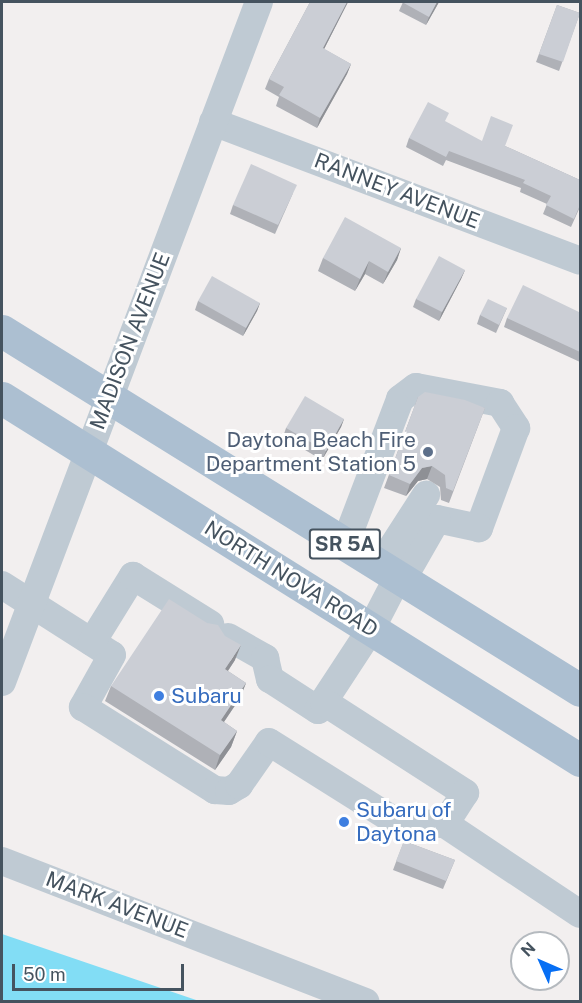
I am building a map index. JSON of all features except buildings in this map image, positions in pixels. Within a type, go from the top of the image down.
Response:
[{"type":"main road","name":"SR 5A","points":[[2,331],[580,690]]},
{"type":"main road","name":"NORTH NOVA ROAD","points":[[2,398],[580,760]]},
{"type":"street","name":"MADISON AVENUE","points":[[2,682],[87,452],[259,2]]},
{"type":"street","name":"RANNEY AVENUE","points":[[213,122],[580,261]]},
{"type":"street","points":[[345,544],[400,399],[416,387],[500,403],[516,428],[479,528],[437,519],[394,574]]},
{"type":"street","points":[[321,706],[371,629],[426,495]]},
{"type":"street","points":[[92,642],[133,576],[265,658],[270,679],[321,706],[465,793],[444,824]]},
{"type":"street","points":[[2,585],[112,655],[83,707],[215,790],[229,791],[239,784],[269,742],[398,823],[444,824],[580,914]]},
{"type":"street","name":"MARK AVENUE","points":[[2,861],[366,1002]]},
{"type":"water","points":[[2,934],[199,1001],[2,1001]]},
{"type":"place","name":"Daytona Beach Fire Department Station 5","points":[[428,452]]},
{"type":"place","name":"Subaru","points":[[159,696]]},
{"type":"place","name":"Subaru of Daytona","points":[[344,822]]}]
